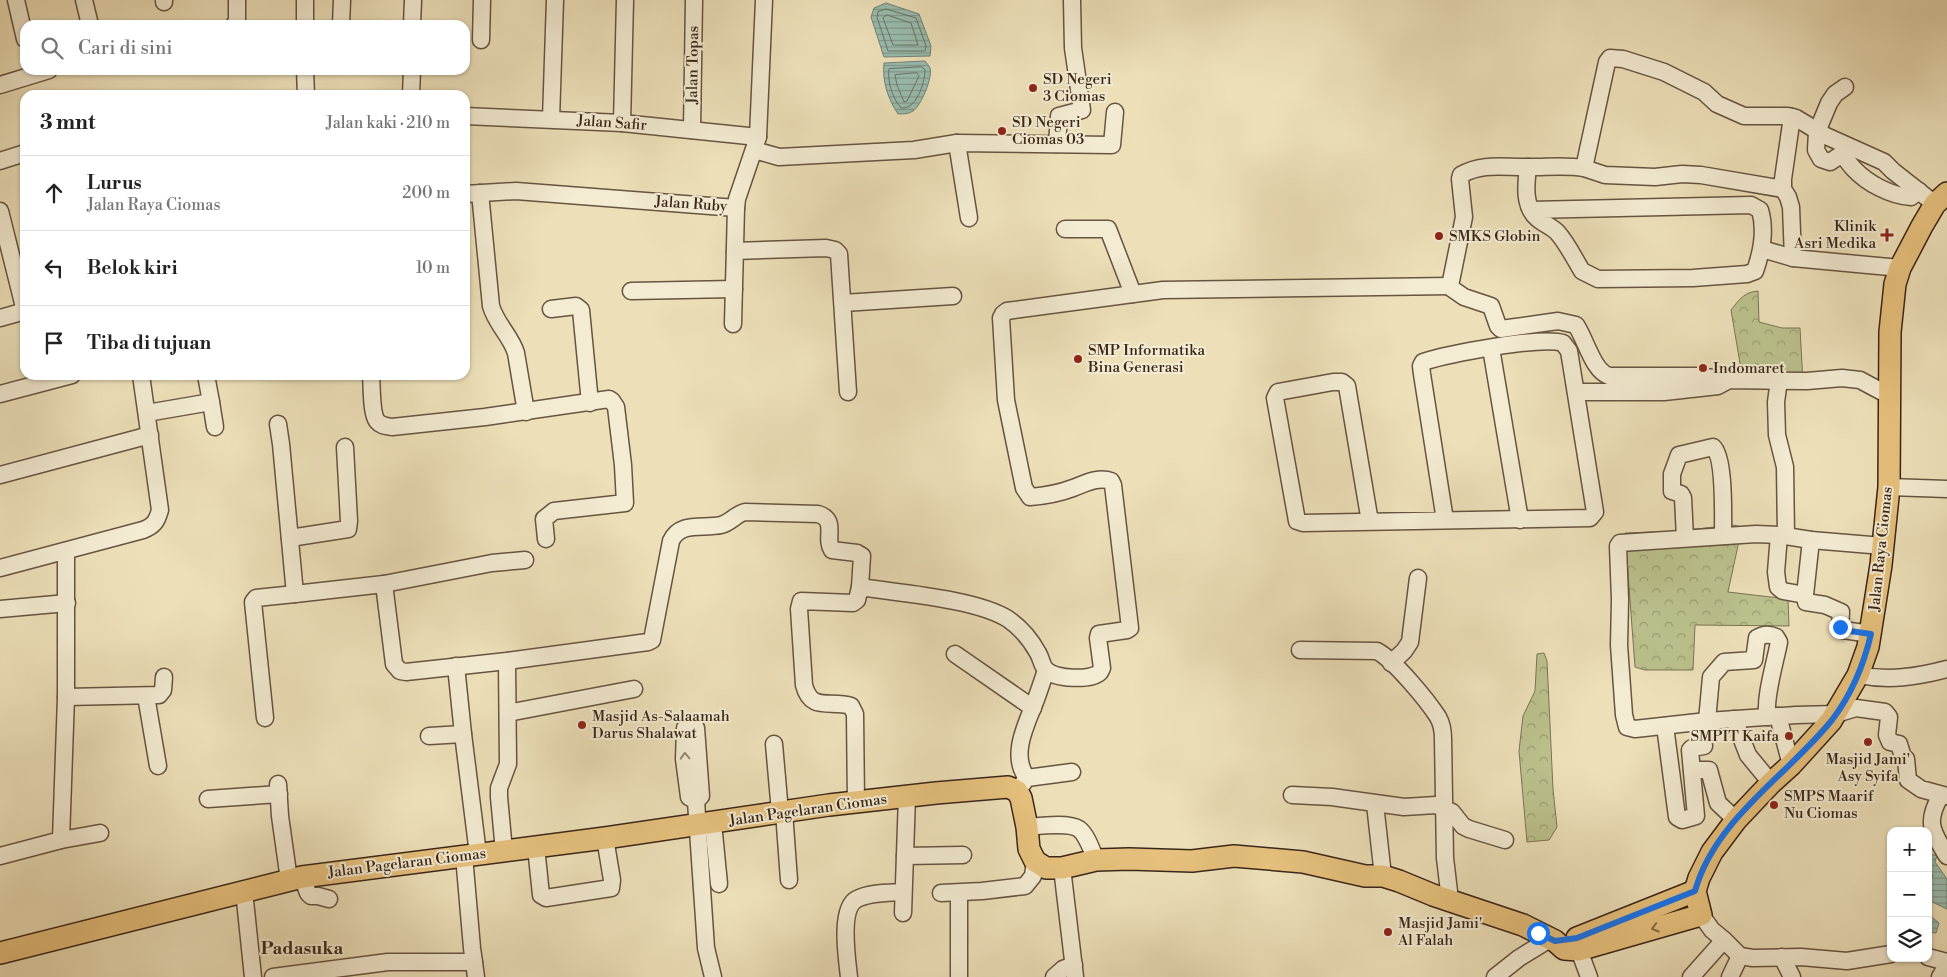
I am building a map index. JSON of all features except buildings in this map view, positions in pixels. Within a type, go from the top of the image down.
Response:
[{"type":"main road","name":"Jalan Raya Ciomas","points":[[1695,891],[1699,878],[1712,852],[1736,820],[1771,782],[1791,765],[1836,714],[1858,675],[1871,634],[1883,546],[1888,487],[1889,367],[1892,306],[1900,268],[1934,196]]},
{"type":"main road","name":"Jalan Pagelaran Ciomas","points":[[0,953],[295,878],[606,838],[782,812],[1022,784]]},
{"type":"main road","points":[[1022,784],[1021,798],[1029,849],[1035,861],[1046,868],[1062,868],[1096,860],[1192,860],[1234,856],[1304,862],[1365,876],[1383,876],[1523,925],[1553,940],[1564,949],[1579,950],[1701,915],[1695,891],[1577,938],[1553,940]]},
{"type":"street","points":[[16,0],[21,20]]},
{"type":"street","points":[[84,0],[89,20]]},
{"type":"street","points":[[236,20],[237,0]]},
{"type":"street","points":[[305,0],[305,20]]},
{"type":"street","points":[[341,20],[342,0]]},
{"type":"street","points":[[412,20],[413,0]]},
{"type":"street","points":[[482,0],[482,40]]},
{"type":"street","points":[[551,119],[555,0]]},
{"type":"street","points":[[622,123],[625,0]]},
{"type":"street","name":"Jalan Topas","points":[[692,130],[694,0]]},
{"type":"street","name":"Jalan Ruby","points":[[473,194],[528,192],[736,208],[737,199],[756,144],[764,0]]},
{"type":"street","points":[[1057,144],[1059,116],[1082,110],[1073,48],[1072,0]]},
{"type":"street","points":[[1584,168],[1607,62],[1610,58],[1623,59],[1664,72],[1704,92],[1717,104],[1744,116],[1792,117],[1817,132],[1884,162],[1893,171],[1934,196]]},
{"type":"street","points":[[0,85],[25,75]]},
{"type":"street","points":[[305,75],[306,90]]},
{"type":"street","points":[[411,90],[412,75]]},
{"type":"street","points":[[1845,87],[1835,94],[1829,103],[1817,132],[1816,150],[1821,160],[1830,162],[1839,156],[1843,156],[1855,170],[1873,183],[1897,194],[1910,197],[1934,196]]},
{"type":"street","name":"Jalan Safir","points":[[470,116],[622,123],[692,130],[756,144],[780,157],[914,150],[957,143],[1112,145],[1115,112]]},
{"type":"street","points":[[1792,117],[1783,167],[1783,189],[1791,207],[1793,258]]},
{"type":"street","points":[[957,143],[969,218]]},
{"type":"street","points":[[0,161],[20,155]]},
{"type":"street","points":[[1783,189],[1701,175],[1682,174],[1655,177],[1605,175],[1572,166],[1528,168],[1490,166],[1476,168],[1461,174],[1464,218],[1450,286],[1454,292],[1464,297],[1491,306],[1498,326],[1501,329],[1558,322],[1576,325],[1585,339],[1596,365],[1602,374],[1609,376],[1710,376],[1728,380],[1842,378],[1860,380],[1890,396]]},
{"type":"street","points":[[1528,168],[1526,196],[1531,210],[1537,218],[1550,225],[1557,232],[1582,271],[1598,279],[1693,278],[1747,274],[1755,271],[1762,249],[1763,219],[1760,210],[1751,206],[1531,210]]},
{"type":"street","points":[[473,194],[491,306],[497,320],[514,344],[526,412]]},
{"type":"street","points":[[733,324],[736,208]]},
{"type":"street","points":[[0,211],[20,291]]},
{"type":"street","points":[[1065,229],[1108,229],[1134,294]]},
{"type":"street","points":[[735,251],[826,248],[835,250],[840,259],[848,392]]},
{"type":"street","points":[[1762,249],[1793,258],[1900,268]]},
{"type":"street","points":[[860,587],[968,604],[993,612],[1007,619],[1025,633],[1039,654],[1046,670],[1056,675],[1076,678],[1088,678],[1097,675],[1102,668],[1099,634],[1129,630],[1129,613],[1113,485],[1111,481],[1103,480],[1084,483],[1073,488],[1034,497],[1027,495],[1006,400],[1002,314],[1007,311],[1163,290],[1450,286]]},
{"type":"street","points":[[631,290],[734,289]]},
{"type":"street","points":[[843,303],[953,296]]},
{"type":"street","points":[[551,308],[576,306],[581,310],[590,403]]},
{"type":"street","points":[[0,318],[20,312]]},
{"type":"street","points":[[1370,522],[1347,386],[1342,382],[1333,382],[1278,392],[1275,398],[1297,520],[1304,523],[1520,520],[1590,518],[1595,512],[1569,351],[1563,342],[1556,340],[1491,348],[1423,362],[1421,366],[1445,520]]},
{"type":"street","points":[[1491,348],[1520,520]]},
{"type":"street","points":[[0,394],[53,380]]},
{"type":"street","points":[[0,568],[143,530],[157,520],[160,510],[142,380]]},
{"type":"street","points":[[207,380],[215,427]]},
{"type":"street","points":[[371,380],[374,416],[384,426],[406,426],[609,400],[615,403],[623,465],[625,503],[554,511],[544,518],[546,538]]},
{"type":"street","points":[[1576,392],[1664,392],[1718,386],[1728,380]]},
{"type":"street","points":[[1780,380],[1776,402],[1776,419],[1777,435],[1785,468],[1783,536],[1776,572],[1778,587],[1783,591],[1805,595]]},
{"type":"street","points":[[147,413],[211,402]]},
{"type":"street","points":[[278,424],[295,594]]},
{"type":"street","points":[[0,475],[150,435]]},
{"type":"street","points":[[290,538],[348,529],[345,447]]},
{"type":"street","points":[[1685,538],[1683,495],[1672,492],[1672,474],[1680,455],[1713,447],[1718,454],[1722,477],[1723,536]]},
{"type":"street","points":[[1888,487],[1947,489]]},
{"type":"street","points":[[384,584],[392,658],[396,668],[406,672],[507,661],[648,642],[652,640],[671,541],[674,534],[695,527],[722,525],[745,512],[818,514],[824,516],[830,527],[829,546],[832,550],[857,553],[862,556],[860,587],[857,600],[853,602],[804,600],[799,604],[804,685],[806,695],[811,700],[818,703],[852,706],[855,714],[856,803]]},
{"type":"street","points":[[1883,546],[1783,536],[1723,536],[1623,542],[1618,546],[1620,668],[1627,727],[1635,729],[1773,716],[1836,714],[1856,708],[1885,712],[1890,716],[1887,735],[1890,742],[1899,744],[1903,757],[1906,759],[1908,780],[1921,789],[1944,795],[1932,809],[1930,818],[1934,832],[1947,856]]},
{"type":"street","points":[[1811,540],[1805,595],[1806,602],[1825,606],[1840,612],[1840,627],[1843,630],[1871,634]]},
{"type":"street","points":[[61,840],[66,697],[66,550]]},
{"type":"street","points":[[266,718],[253,602],[256,598],[384,584],[492,563],[525,560]]},
{"type":"street","points":[[1391,663],[1404,651],[1410,642],[1418,578]]},
{"type":"street","points":[[0,608],[67,604]]},
{"type":"street","points":[[1665,726],[1671,784],[1678,819],[1696,816],[1691,748],[1704,746],[1704,722],[1711,677],[1724,662],[1754,660],[1757,638],[1760,635],[1776,637],[1779,642],[1766,711],[1773,716],[1791,765]]},
{"type":"street","points":[[1300,650],[1369,650],[1383,654],[1438,717],[1442,728],[1445,858],[1450,900]]},
{"type":"street","points":[[955,654],[1033,708]]},
{"type":"street","points":[[504,851],[499,788],[508,764],[507,661]]},
{"type":"street","points":[[244,891],[253,975],[271,977],[331,973],[402,961],[475,970],[471,855],[463,734],[456,666]]},
{"type":"street","points":[[1858,675],[1890,679],[1921,676],[1947,669]]},
{"type":"street","points":[[1046,670],[1021,739],[1019,756],[1023,773],[1022,784],[1072,772]]},
{"type":"street","points":[[66,697],[162,694],[164,677]]},
{"type":"street","points":[[508,712],[634,689]]},
{"type":"street","points":[[146,696],[158,766]]},
{"type":"street","points":[[1734,720],[1748,754],[1771,782]]},
{"type":"street","points":[[429,736],[463,734]]},
{"type":"street","points":[[774,744],[790,880]]},
{"type":"street","points":[[1692,770],[1709,770],[1718,803],[1736,820]]},
{"type":"street","points":[[208,799],[278,789],[280,816],[295,878],[311,896],[329,899]]},
{"type":"street","points":[[1292,795],[1332,797],[1404,807],[1436,805],[1452,812],[1463,826],[1505,840]]},
{"type":"street","points":[[903,914],[907,796]]},
{"type":"street","points":[[696,801],[705,824],[719,884]]},
{"type":"street","points":[[1375,804],[1383,876]]},
{"type":"street","points":[[705,824],[706,948],[713,977]]},
{"type":"street","points":[[1027,827],[1074,826],[1079,829],[1096,860]]},
{"type":"street","points":[[0,856],[61,840],[100,833]]},
{"type":"street","points":[[536,847],[541,895],[546,898],[611,888],[612,880],[606,838]]},
{"type":"street","points":[[905,856],[931,854],[963,856]]},
{"type":"street","points":[[941,893],[959,893],[1024,886],[1033,876],[1035,861]]},
{"type":"street","points":[[1054,977],[1063,969],[1074,971],[1062,868]]},
{"type":"street","points":[[849,977],[846,936],[850,907],[855,900],[863,896],[903,892]]},
{"type":"street","points":[[959,893],[959,977]]},
{"type":"street","points":[[1701,915],[1712,930],[1740,956],[1847,961],[1887,955]]},
{"type":"street","points":[[1495,977],[1519,958],[1553,940]]},
{"type":"street","points":[[1691,977],[1724,940]]},
{"type":"street","points":[[1579,950],[1588,977]]},
{"type":"street","points":[[1730,977],[1740,956]]},
{"type":"street","points":[[1782,957],[1792,977]]},
{"type":"street","points":[[1932,958],[1947,963],[1940,977]]},
{"type":"green space","points":[[1758,291],[1759,322],[1782,328],[1800,328],[1803,383],[1753,383],[1750,367],[1741,369],[1731,310],[1745,295]]},
{"type":"green space","points":[[1733,525],[1742,527],[1728,592],[1788,599],[1789,626],[1695,625],[1693,670],[1645,670],[1635,667],[1625,533],[1678,531]]},
{"type":"green space","points":[[1544,653],[1547,661],[1553,789],[1557,827],[1549,840],[1527,842],[1519,751],[1523,716],[1535,691],[1537,654]]},
{"type":"water","points":[[886,3],[919,14],[931,46],[930,56],[884,57],[871,17],[874,8]]},
{"type":"water","points":[[925,61],[930,67],[930,78],[923,98],[913,111],[906,114],[898,114],[886,90],[884,63]]},
{"type":"water","points":[[1932,854],[1937,856],[1935,862],[1947,879],[1947,909],[1932,902]]},
{"type":"water","points":[[1932,917],[1939,923],[1936,933],[1932,932]]},
{"type":"place","name":"SD Negeri 3 Ciomas","points":[[1033,88]]},
{"type":"place","name":"SD Negeri Ciomas 03","points":[[1002,131]]},
{"type":"place","name":"Klinik Asri Medika","points":[[1887,235]]},
{"type":"place","name":"SMKS Globin","points":[[1439,236]]},
{"type":"place","name":"SMP Informatika Bina Generasi","points":[[1078,359]]},
{"type":"place","name":"Indomaret","points":[[1703,368]]},
{"type":"place","name":"Masjid As-Salaamah Darus Shalawat","points":[[582,725]]},
{"type":"place","name":"SMPIT Kaifa","points":[[1789,736]]},
{"type":"place","name":"Masjid Jami' Asy Syifa","points":[[1868,742]]},
{"type":"place","name":"SMPS Maarif Nu Ciomas","points":[[1774,805]]},
{"type":"place","name":"Masjid Jami' Al Falah","points":[[1388,932]]},
{"type":"district","name":"Padasuka","points":[[302,948]]},
{"type":"route","points":[[1538,933],[1555,941],[1577,938],[1695,891],[1699,878],[1712,852],[1736,820],[1771,782],[1791,765],[1831,721],[1858,675],[1871,634],[1843,630],[1840,627]]}]
